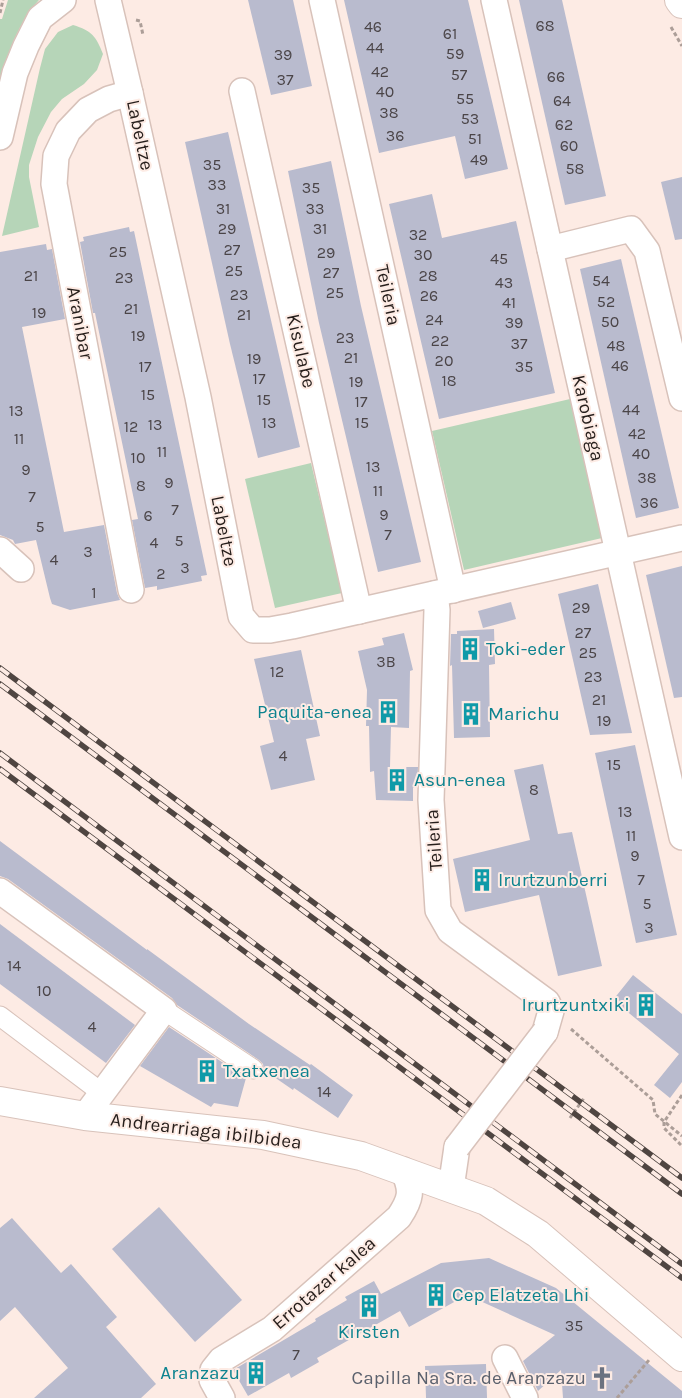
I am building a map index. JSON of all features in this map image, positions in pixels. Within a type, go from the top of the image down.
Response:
[{"type":"street","points":[[0,137],[15,73],[26,46],[40,18],[63,0]]},
{"type":"street","name":"Labeltze","points":[[108,0],[196,388],[241,616],[254,630],[270,630],[359,611],[682,538]]},
{"type":"street","name":"Teileria","points":[[322,0],[444,592],[438,610],[431,800],[438,910],[450,931],[547,1002],[548,1022]]},
{"type":"street","name":"Karobiaga","points":[[494,0],[682,837]]},
{"type":"street","points":[[679,0],[682,4]]},
{"type":"street","name":"Kisulabe","points":[[242,91],[359,611]]},
{"type":"street","name":"Aranibar","points":[[130,92],[109,99],[88,110],[68,131],[56,156],[54,184],[131,590]]},
{"type":"street","points":[[550,249],[631,229],[646,250],[682,398]]},
{"type":"street","points":[[0,550],[21,569]]},
{"type":"street","points":[[0,891],[164,1010],[253,1069]]},
{"type":"street","name":"Andrearriaga ibilbidea","points":[[85,1116],[164,1010]]},
{"type":"street","points":[[0,1016],[102,1093]]},
{"type":"street","points":[[451,1188],[457,1147],[548,1022]]},
{"type":"street","name":"Andrearriaga ibilbidea","points":[[0,1102],[85,1116],[263,1135],[361,1156],[486,1201],[538,1234],[682,1357]]},
{"type":"street","name":"Errotazar kalea","points":[[217,1389],[213,1370],[221,1360],[272,1329],[399,1217],[409,1202],[409,1183],[403,1170]]},
{"type":"street","points":[[504,1358],[525,1398]]},
{"type":"path","points":[[0,12],[3,0]]},
{"type":"path","points":[[548,1022],[653,1100],[655,1114],[682,1136]]},
{"type":"path","points":[[682,1096],[664,1122],[664,1128],[682,1146]]},
{"type":"path","points":[[570,1118],[584,1098]]},
{"type":"path","points":[[617,1398],[652,1356]]},
{"type":"green space","points":[[8,0],[39,0],[15,38],[0,81],[0,19],[2,19]]},
{"type":"green space","points":[[73,25],[89,32],[98,43],[103,54],[97,70],[84,84],[62,99],[51,112],[38,137],[29,165],[29,177],[39,227],[2,236],[45,49],[58,32]]},
{"type":"green space","points":[[570,399],[602,538],[464,570],[432,431]]},
{"type":"green space","points":[[311,463],[342,593],[275,608],[245,479]]},
{"type":"building","points":[[248,0],[293,0],[312,86],[271,95]]},
{"type":"building","points":[[344,0],[468,0],[508,169],[465,179],[455,136],[379,153]]},
{"type":"building","points":[[519,0],[562,0],[606,196],[565,205]]},
{"type":"building","points":[[228,132],[300,447],[258,458],[230,344],[185,142]]},
{"type":"building","points":[[331,161],[361,306],[421,562],[378,572],[319,323],[288,171]]},
{"type":"building","points":[[682,177],[682,239],[675,240],[661,182]]},
{"type":"building","points":[[432,194],[442,238],[516,221],[555,393],[439,419],[389,204]]},
{"type":"building","points":[[129,227],[130,232],[134,231],[207,575],[201,576],[202,581],[157,590],[157,586],[145,588],[132,520],[138,519],[95,313],[93,313],[80,242],[84,241],[83,237]]},
{"type":"building","points":[[46,244],[47,250],[52,249],[65,319],[22,327],[64,532],[104,525],[120,600],[70,610],[52,604],[36,540],[15,544],[13,540],[0,535],[0,252]]},
{"type":"building","points":[[621,259],[679,508],[636,518],[580,269]]},
{"type":"building","points":[[682,566],[682,697],[674,698],[646,575]]},
{"type":"building","points":[[598,584],[632,733],[590,735],[558,594]]},
{"type":"building","points":[[511,602],[516,619],[483,628],[478,611]]},
{"type":"building","points":[[494,629],[495,664],[489,665],[490,737],[454,738],[452,665],[450,666],[451,634],[457,634],[457,631]]},
{"type":"building","points":[[404,633],[413,670],[410,671],[409,728],[391,727],[390,767],[418,767],[417,788],[413,788],[413,801],[376,800],[374,771],[370,772],[369,726],[366,726],[367,690],[358,651],[384,645],[382,638]]},
{"type":"building","points":[[301,650],[320,736],[306,739],[315,780],[271,790],[260,746],[274,742],[254,659]]},
{"type":"building","points":[[635,745],[677,935],[636,943],[595,753]]},
{"type":"building","points":[[543,764],[558,834],[572,832],[602,966],[558,976],[539,895],[465,912],[453,859],[530,840],[514,770]]},
{"type":"building","points":[[0,841],[249,1024],[311,1064],[353,1095],[338,1118],[264,1070],[263,1064],[259,1060],[177,1005],[172,998],[8,879],[0,876]]},
{"type":"building","points":[[0,924],[135,1025],[106,1063],[0,984]]},
{"type":"building","name":"Irurtzuntxiki","points":[[633,975],[682,1014],[682,1082],[670,1098],[654,1085],[679,1054],[613,1000]]},
{"type":"building","name":"Txatxenea","points":[[169,1027],[246,1078],[238,1107],[214,1103],[211,1107],[140,1066]]},
{"type":"building","points":[[159,1207],[242,1300],[195,1342],[112,1249]]},
{"type":"building","points":[[12,1218],[61,1273],[71,1264],[117,1317],[106,1327],[156,1384],[141,1398],[34,1398],[68,1368],[15,1307],[0,1321],[0,1228]]},
{"type":"building","points":[[489,1258],[556,1288],[682,1391],[682,1398],[563,1398],[561,1370],[538,1391],[523,1361],[555,1335],[478,1300],[456,1301],[409,1327],[400,1311],[317,1358],[319,1362],[291,1378],[289,1373],[248,1396],[233,1370],[316,1321],[315,1319],[347,1300],[345,1297],[374,1281],[381,1294],[441,1263]]},
{"type":"building","points":[[486,1364],[487,1398],[426,1398],[425,1366]]},
{"type":"railway","points":[[0,668],[682,1178]]},
{"type":"railway","points":[[0,684],[682,1194]]},
{"type":"railway","points":[[0,753],[682,1264]]},
{"type":"railway","points":[[0,769],[682,1278]]},
{"type":"place","name":"Toki-eder","points":[[470,649]]},
{"type":"place","name":"Paquita-enea","points":[[388,712]]},
{"type":"place","name":"Marichu","points":[[471,714]]},
{"type":"place","name":"Asun-enea","points":[[397,780]]},
{"type":"place","name":"Irurtzunberri","points":[[482,880]]},
{"type":"place","name":"Irurtzuntxiki","points":[[646,1005]]},
{"type":"place","name":"Txatxenea","points":[[207,1071]]},
{"type":"place","name":"Cep Elatzeta Lhi","points":[[436,1295]]},
{"type":"place","name":"Kirsten","points":[[369,1306]]},
{"type":"place","name":"Aranzazu","points":[[256,1373]]},
{"type":"place","name":"Capilla Nª Sra. de Aranzazu","points":[[602,1378]]}]
